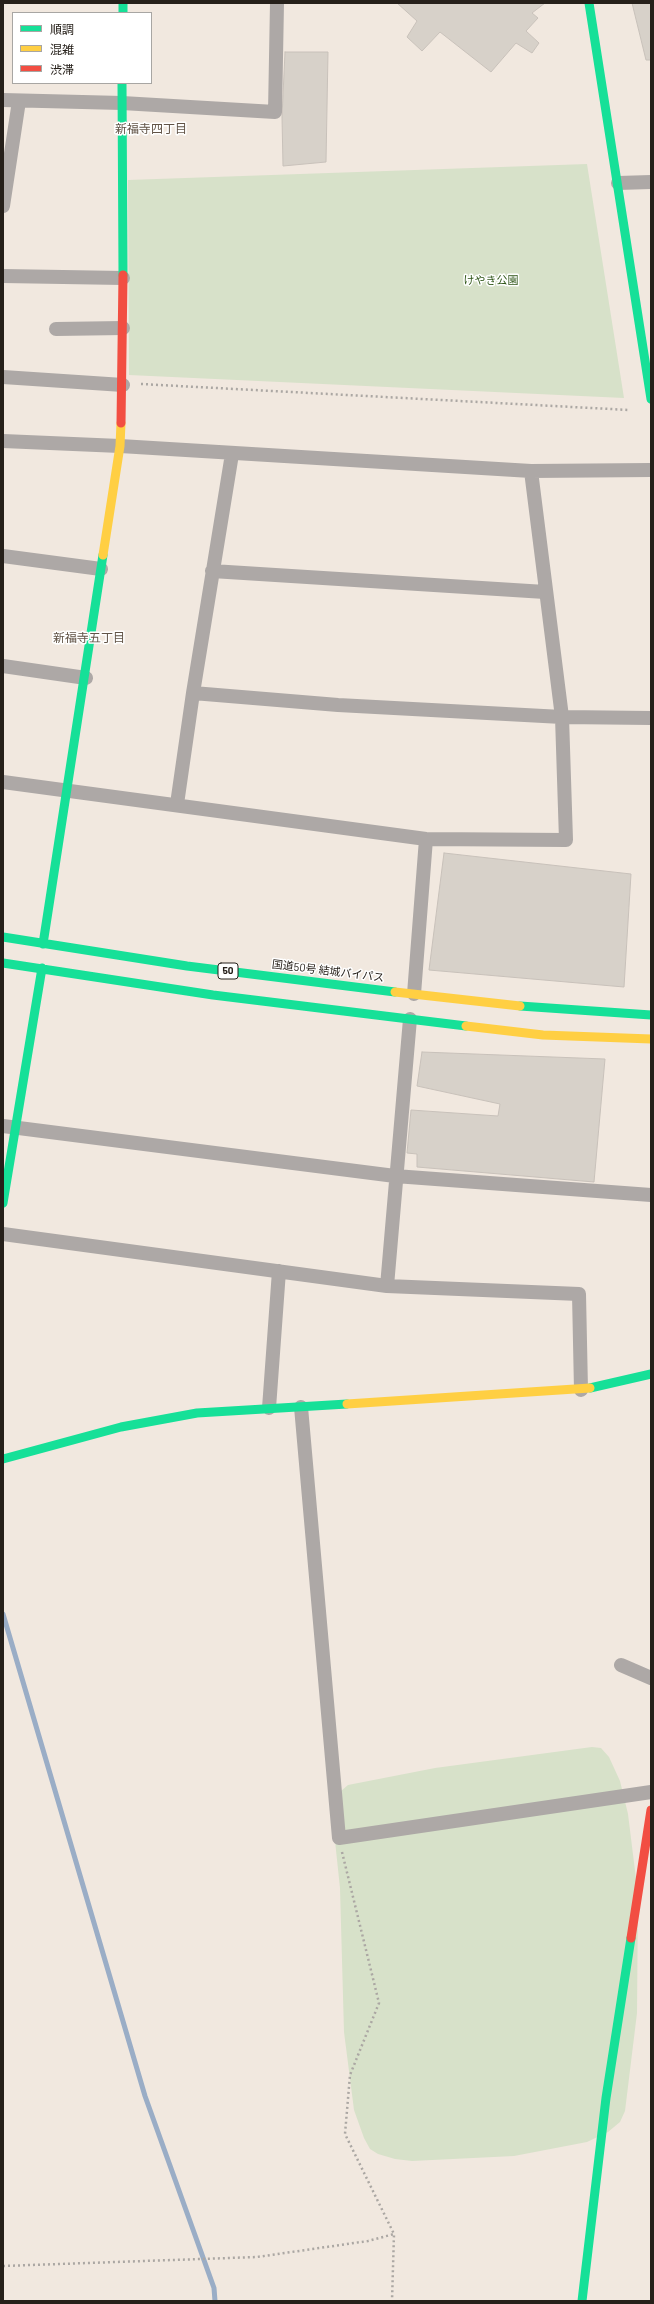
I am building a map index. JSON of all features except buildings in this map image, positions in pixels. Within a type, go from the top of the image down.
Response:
[{"type":"main road","points":[[589,3],[651,399]]},
{"type":"main road","points":[[43,944],[86,678],[128,384],[123,328],[122,84]]},
{"type":"main road","name":"国道50号 結城バイパス","points":[[3,937],[187,966],[414,994],[549,1009],[651,1015]]},
{"type":"main road","points":[[3,963],[213,995],[543,1035],[651,1039]]},
{"type":"main road","points":[[3,1203],[9,1127],[42,968]]},
{"type":"main road","points":[[3,1459],[162,1418],[270,1408],[581,1390],[651,1374]]},
{"type":"main road","points":[[582,2301],[588,2239],[606,2098],[651,1810]]},
{"type":"street","points":[[3,100],[122,103],[275,112],[277,3]]},
{"type":"street","points":[[3,206],[20,101]]},
{"type":"street","points":[[618,183],[651,182]]},
{"type":"street","points":[[3,276],[123,278]]},
{"type":"street","points":[[56,329],[123,328]]},
{"type":"street","points":[[3,377],[128,384]]},
{"type":"street","points":[[3,441],[120,446],[531,471],[651,470]]},
{"type":"street","points":[[177,804],[212,571],[232,454]]},
{"type":"street","points":[[3,782],[177,804],[426,839],[566,840],[562,717],[545,592],[531,471]]},
{"type":"street","points":[[3,556],[101,569]]},
{"type":"street","points":[[212,571],[545,592]]},
{"type":"street","points":[[3,666],[86,678]]},
{"type":"street","points":[[193,693],[338,705],[562,717],[651,718]]},
{"type":"street","points":[[414,994],[426,839]]},
{"type":"street","points":[[386,1286],[410,1019]]},
{"type":"street","points":[[9,1127],[395,1176],[651,1195]]},
{"type":"street","points":[[3,1234],[386,1286],[579,1294],[581,1390]]},
{"type":"street","points":[[270,1408],[279,1271]]},
{"type":"street","points":[[301,1407],[339,1838],[651,1792]]},
{"type":"street","points":[[621,1665],[651,1678]]},
{"type":"path","points":[[128,384],[630,410]]},
{"type":"path","points":[[339,1838],[379,2003],[350,2074],[345,2134],[394,2234],[392,2301]]},
{"type":"path","points":[[3,2266],[257,2257],[368,2241],[394,2234]]},
{"type":"green space","name":"けやき公園","points":[[587,164],[624,398],[129,375],[128,180]]},
{"type":"green space","points":[[592,1747],[601,1748],[609,1757],[620,1781],[628,1814],[638,1895],[637,2013],[625,2111],[620,2122],[608,2132],[587,2142],[514,2156],[412,2161],[395,2159],[378,2154],[370,2149],[364,2138],[354,2110],[344,2032],[340,1888],[333,1822],[341,1791],[348,1785],[435,1768]]},
{"type":"waterway","points":[[3,1614],[145,2096],[214,2288],[215,2301]]},
{"type":"traffic: fast","points":[[123,3],[123,12]]},
{"type":"traffic: fast","points":[[589,3],[651,399]]},
{"type":"traffic: fast","points":[[122,84],[123,275]]},
{"type":"traffic: fast","points":[[43,944],[103,555]]},
{"type":"traffic: fast","points":[[3,937],[187,966],[395,992]]},
{"type":"traffic: fast","points":[[3,963],[213,995],[466,1026]]},
{"type":"traffic: fast","points":[[3,1203],[42,968]]},
{"type":"traffic: fast","points":[[520,1006],[651,1015]]},
{"type":"traffic: fast","points":[[590,1388],[651,1374]]},
{"type":"traffic: fast","points":[[3,1459],[121,1427],[197,1413],[347,1404]]},
{"type":"traffic: fast","points":[[582,2301],[606,2098],[631,1938]]},
{"type":"traffic: slow","points":[[103,555],[120,446],[121,423]]},
{"type":"traffic: slow","points":[[395,992],[520,1006]]},
{"type":"traffic: slow","points":[[466,1026],[543,1035],[651,1039]]},
{"type":"traffic: slow","points":[[347,1404],[590,1388]]},
{"type":"traffic: jam","points":[[121,423],[123,275]]},
{"type":"traffic: jam","points":[[631,1938],[651,1810]]},
{"type":"district","name":"新福寺四丁目","points":[[151,129]]},
{"type":"district","name":"新福寺五丁目","points":[[89,638]]}]
